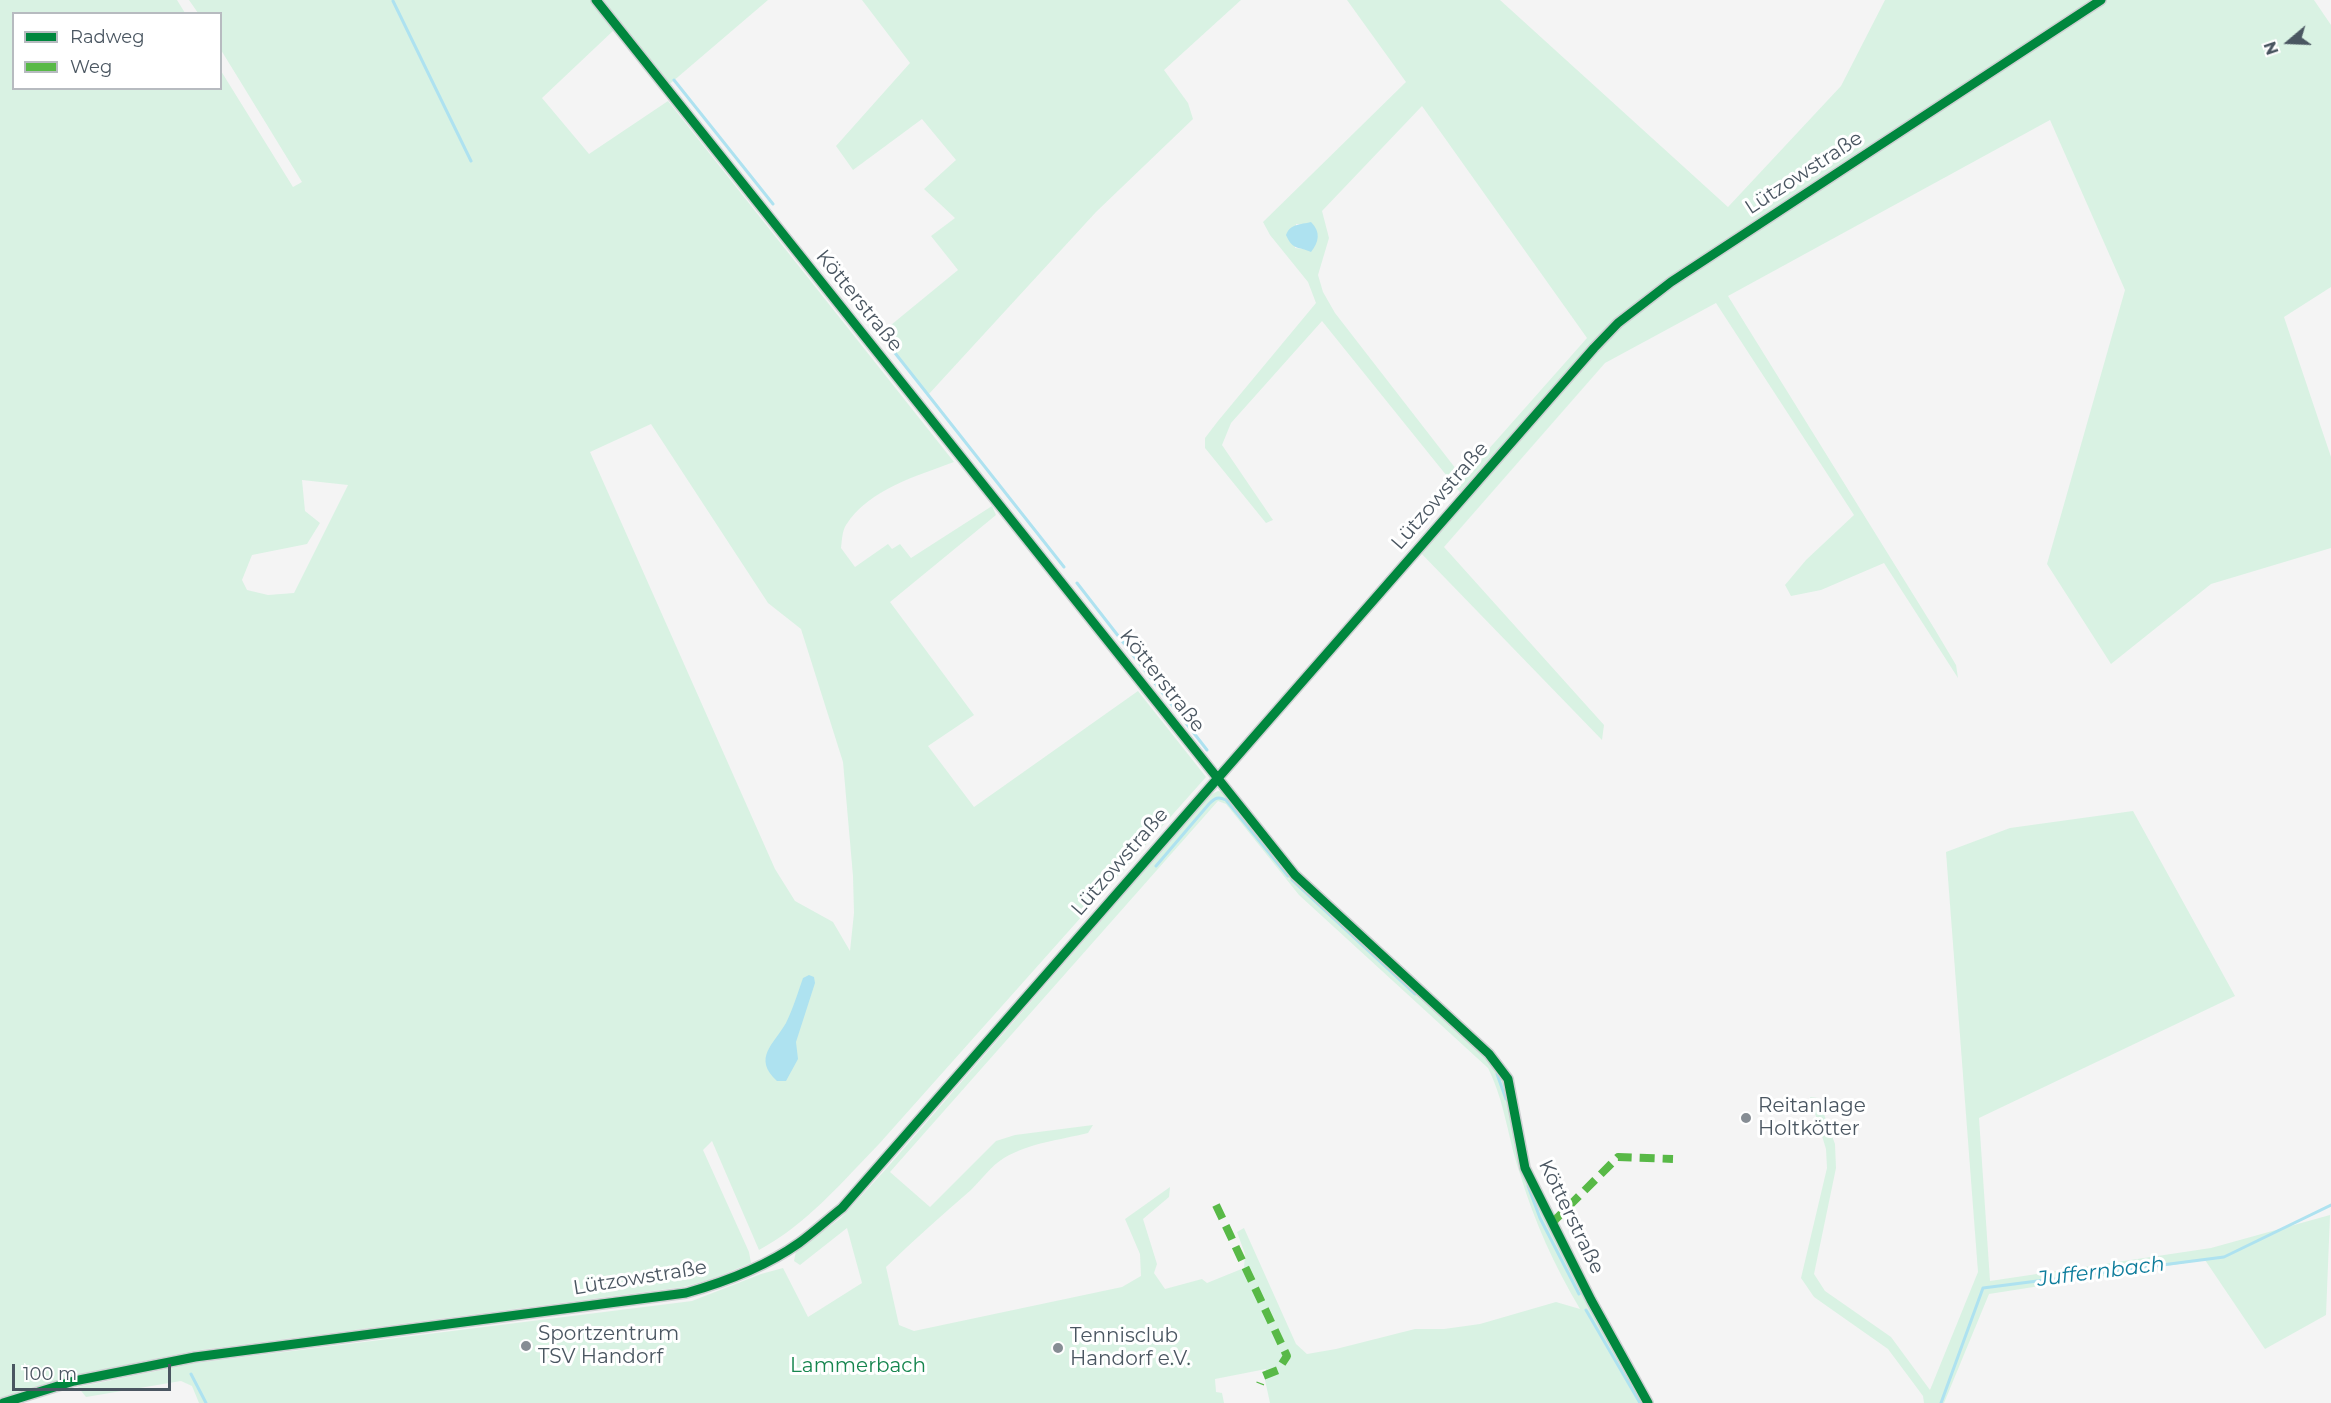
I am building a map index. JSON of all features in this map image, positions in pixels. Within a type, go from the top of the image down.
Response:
[{"type":"street","name":"Kötterstraße","points":[[596,0],[1295,875],[1489,1054],[1508,1079],[1525,1168],[1591,1300],[1648,1403]]},
{"type":"street","name":"Lützowstraße","points":[[3,1403],[74,1381],[195,1357],[686,1293],[715,1285],[762,1265],[800,1242],[842,1208],[1618,323],[1671,282],[2101,0]]},
{"type":"green space","points":[[0,0],[177,0],[184,12],[12,12],[12,90],[222,90],[222,73],[293,187],[302,182],[222,52],[222,12],[197,12],[189,0],[590,0],[614,30],[542,98],[589,154],[668,101],[954,462],[895,485],[867,502],[856,513],[845,527],[841,548],[855,567],[888,544],[892,549],[900,544],[911,558],[992,506],[996,515],[890,602],[974,715],[928,746],[974,807],[1138,691],[1206,777],[879,1144],[823,1202],[776,1240],[759,1250],[712,1141],[703,1150],[749,1252],[751,1263],[712,1279],[683,1287],[193,1351],[72,1376],[0,1398]],"holes":[[[651,424],[768,603],[801,629],[843,762],[853,876],[854,913],[850,951],[833,922],[795,901],[775,869],[590,452]],[[302,480],[348,485],[294,593],[268,595],[247,590],[242,580],[252,555],[307,544],[320,523],[305,511]]]},
{"type":"green space","points":[[603,0],[768,0],[665,88]]},
{"type":"green space","points":[[862,0],[1241,0],[1164,70],[1188,103],[1193,119],[1096,212],[928,395],[880,334],[958,270],[931,236],[955,218],[924,189],[956,160],[922,119],[853,170],[836,146],[910,63]]},
{"type":"green space","points":[[1347,0],[1500,0],[1728,207],[1841,86],[1885,0],[2314,0],[2331,25],[2331,287],[2284,317],[2331,457],[2331,548],[2211,584],[2111,664],[2047,564],[2125,290],[2050,120],[1728,296],[1934,628],[1956,665],[1958,678],[1884,563],[1821,590],[1791,596],[1785,585],[1806,560],[1854,515],[1716,303],[1605,363],[1444,547],[1604,725],[1602,740],[1417,549],[1463,496],[1322,321],[1231,423],[1222,445],[1273,520],[1266,523],[1205,448],[1205,438],[1218,421],[1316,303],[1308,282],[1270,235],[1263,222],[1406,82]],"holes":[[[1422,106],[1587,338],[1463,478],[1335,313],[1323,292],[1318,275],[1329,238],[1322,211]],[[1296,224],[1303,224],[1305,249],[1295,248]]]},
{"type":"green space","points":[[1218,791],[1228,793],[1295,875],[1508,1079],[1525,1168],[1644,1403],[1270,1403],[1265,1380],[1266,1369],[1215,1379],[1216,1392],[1222,1393],[1224,1403],[199,1403],[192,1386],[181,1381],[86,1397],[78,1387],[196,1363],[692,1301],[761,1274],[783,1268],[808,1317],[862,1283],[847,1228],[800,1265],[794,1261],[796,1251],[841,1218],[886,1169],[1210,795]],"holes":[[[1218,801],[1226,804],[1299,895],[1488,1068],[1494,1081],[1532,1209],[1562,1277],[1580,1309],[1556,1302],[1480,1324],[1444,1329],[1415,1329],[1307,1354],[1296,1344],[1244,1228],[1237,1232],[1245,1254],[1244,1268],[1207,1283],[1202,1279],[1165,1289],[1154,1273],[1157,1264],[1143,1219],[1169,1197],[1170,1187],[1125,1219],[1140,1254],[1141,1276],[1122,1287],[914,1331],[899,1325],[886,1267],[971,1190],[999,1161],[1034,1145],[1088,1133],[1093,1125],[1015,1135],[996,1141],[930,1207],[890,1172]]]},
{"type":"green space","points":[[2133,811],[2235,996],[1979,1118],[1990,1281],[2211,1248],[2330,1215],[2326,1315],[2265,1349],[2205,1260],[1989,1294],[1944,1403],[1924,1403],[1923,1396],[1888,1349],[1814,1297],[1801,1278],[1827,1168],[1826,1149],[1810,1097],[1818,1098],[1835,1144],[1836,1168],[1814,1274],[1825,1291],[1891,1337],[1930,1390],[1978,1272],[1946,852],[2010,828]]},
{"type":"water","points":[[1311,222],[1318,237],[1311,252],[1294,246],[1286,235],[1293,226]]},
{"type":"water","points":[[809,975],[814,977],[815,983],[796,1042],[798,1059],[786,1081],[777,1081],[766,1065],[768,1051],[786,1023],[803,978]]},
{"type":"waterway","name":"Lammerbach","points":[[393,1],[471,161]]},
{"type":"waterway","points":[[674,80],[773,204]]},
{"type":"waterway","points":[[880,334],[1064,567]]},
{"type":"waterway","points":[[1077,583],[1207,750]]},
{"type":"waterway","points":[[1156,866],[1209,804],[1219,798],[1226,800],[1288,876]]},
{"type":"waterway","points":[[1292,880],[1415,994]]},
{"type":"waterway","points":[[1497,1074],[1506,1099]]},
{"type":"waterway","points":[[1528,1186],[1540,1218],[1579,1294]]},
{"type":"waterway","name":"Juffernbach","points":[[1941,1403],[1983,1288],[2224,1257],[2331,1205]]},
{"type":"waterway","points":[[1586,1310],[1640,1403]]},
{"type":"waterway","name":"Lammerbach","points":[[191,1374],[206,1403]]},
{"type":"marked path","points":[[1552,1223],[1618,1157],[1673,1159]]},
{"type":"marked path","points":[[1216,1205],[1287,1356],[1278,1370],[1263,1376],[1260,1384]]},
{"type":"cycle path","points":[[596,0],[1295,875],[1489,1054],[1508,1079],[1525,1168],[1591,1300],[1648,1403]]},
{"type":"cycle path","points":[[3,1403],[74,1381],[195,1357],[686,1293],[744,1273],[786,1252],[842,1208],[1618,323],[1671,282],[2101,0]]},
{"type":"place","name":"Reitanlage Holtkötter","points":[[1746,1118]]},
{"type":"place","name":"Sportzentrum TSV Handorf","points":[[526,1346]]},
{"type":"place","name":"Tennisclub Handorf e.V.","points":[[1058,1348]]}]
